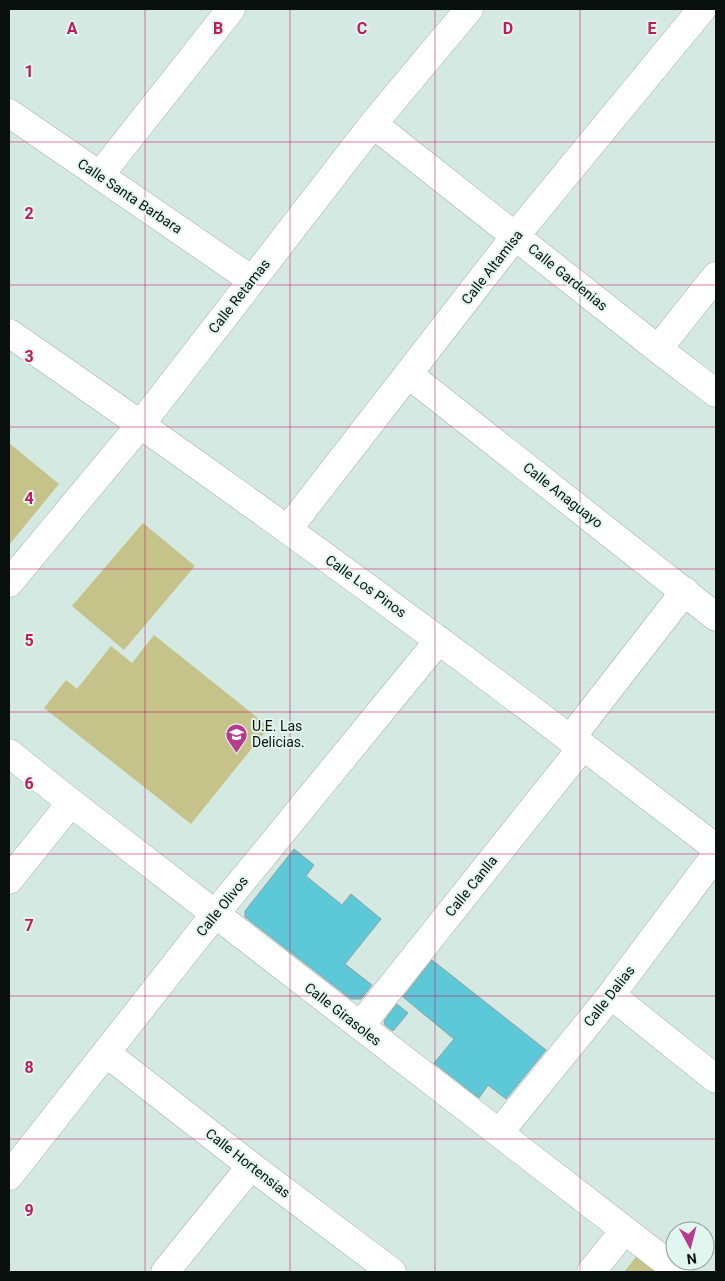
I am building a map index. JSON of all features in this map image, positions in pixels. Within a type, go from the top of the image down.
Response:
[{"type":"street","points":[[100,175],[231,9]]},
{"type":"street","name":"Calle Retamas","points":[[9,584],[141,424],[373,124],[469,9]]},
{"type":"street","name":"Calle Altamisa","points":[[288,529],[516,235],[702,9]]},
{"type":"street","name":"Calle Santa Barbara","points":[[9,113],[252,280]]},
{"type":"street","name":"Calle Gardenias","points":[[373,124],[716,393]]},
{"type":"street","points":[[658,349],[716,276]]},
{"type":"street","name":"Calle Los Pinos","points":[[9,333],[288,529],[440,640],[716,848]]},
{"type":"street","name":"Calle Anaguayo","points":[[408,374],[716,617]]},
{"type":"street","name":"Calle Canlla","points":[[360,1026],[576,743],[685,591]]},
{"type":"street","name":"Calle Olivos","points":[[9,1176],[215,914],[440,640]]},
{"type":"street","name":"Calle Girasoles","points":[[9,753],[679,1272]]},
{"type":"street","points":[[9,880],[62,814],[69,801]]},
{"type":"street","name":"Calle Dalias","points":[[499,1134],[611,995],[716,855]]},
{"type":"street","points":[[611,995],[716,1079]]},
{"type":"street","name":"Calle Hortensias","points":[[106,1053],[390,1272]]},
{"type":"street","points":[[165,1272],[251,1166]]},
{"type":"street","points":[[591,1272],[624,1231]]},
{"type":"shaded area","points":[[9,443],[59,484],[9,545]]},
{"type":"shaded area","points":[[143,523],[195,566],[124,650],[72,606]]},
{"type":"shaded area","points":[[154,635],[269,727],[191,824],[44,708],[66,680],[77,689],[111,646],[132,663]]},
{"type":"shaded area","points":[[640,1252],[666,1272],[624,1272]]},
{"type":"building","points":[[294,849],[314,865],[306,876],[342,905],[351,894],[381,919],[345,964],[372,985],[361,999],[351,999],[245,917],[245,911]]},
{"type":"building","points":[[432,960],[546,1050],[506,1099],[488,1085],[479,1098],[434,1063],[454,1039],[403,997]]},
{"type":"building","points":[[397,1004],[408,1013],[393,1031],[385,1025],[384,1021]]},
{"type":"place","name":"U.E. Las Delicias.","points":[[236,753]]}]
